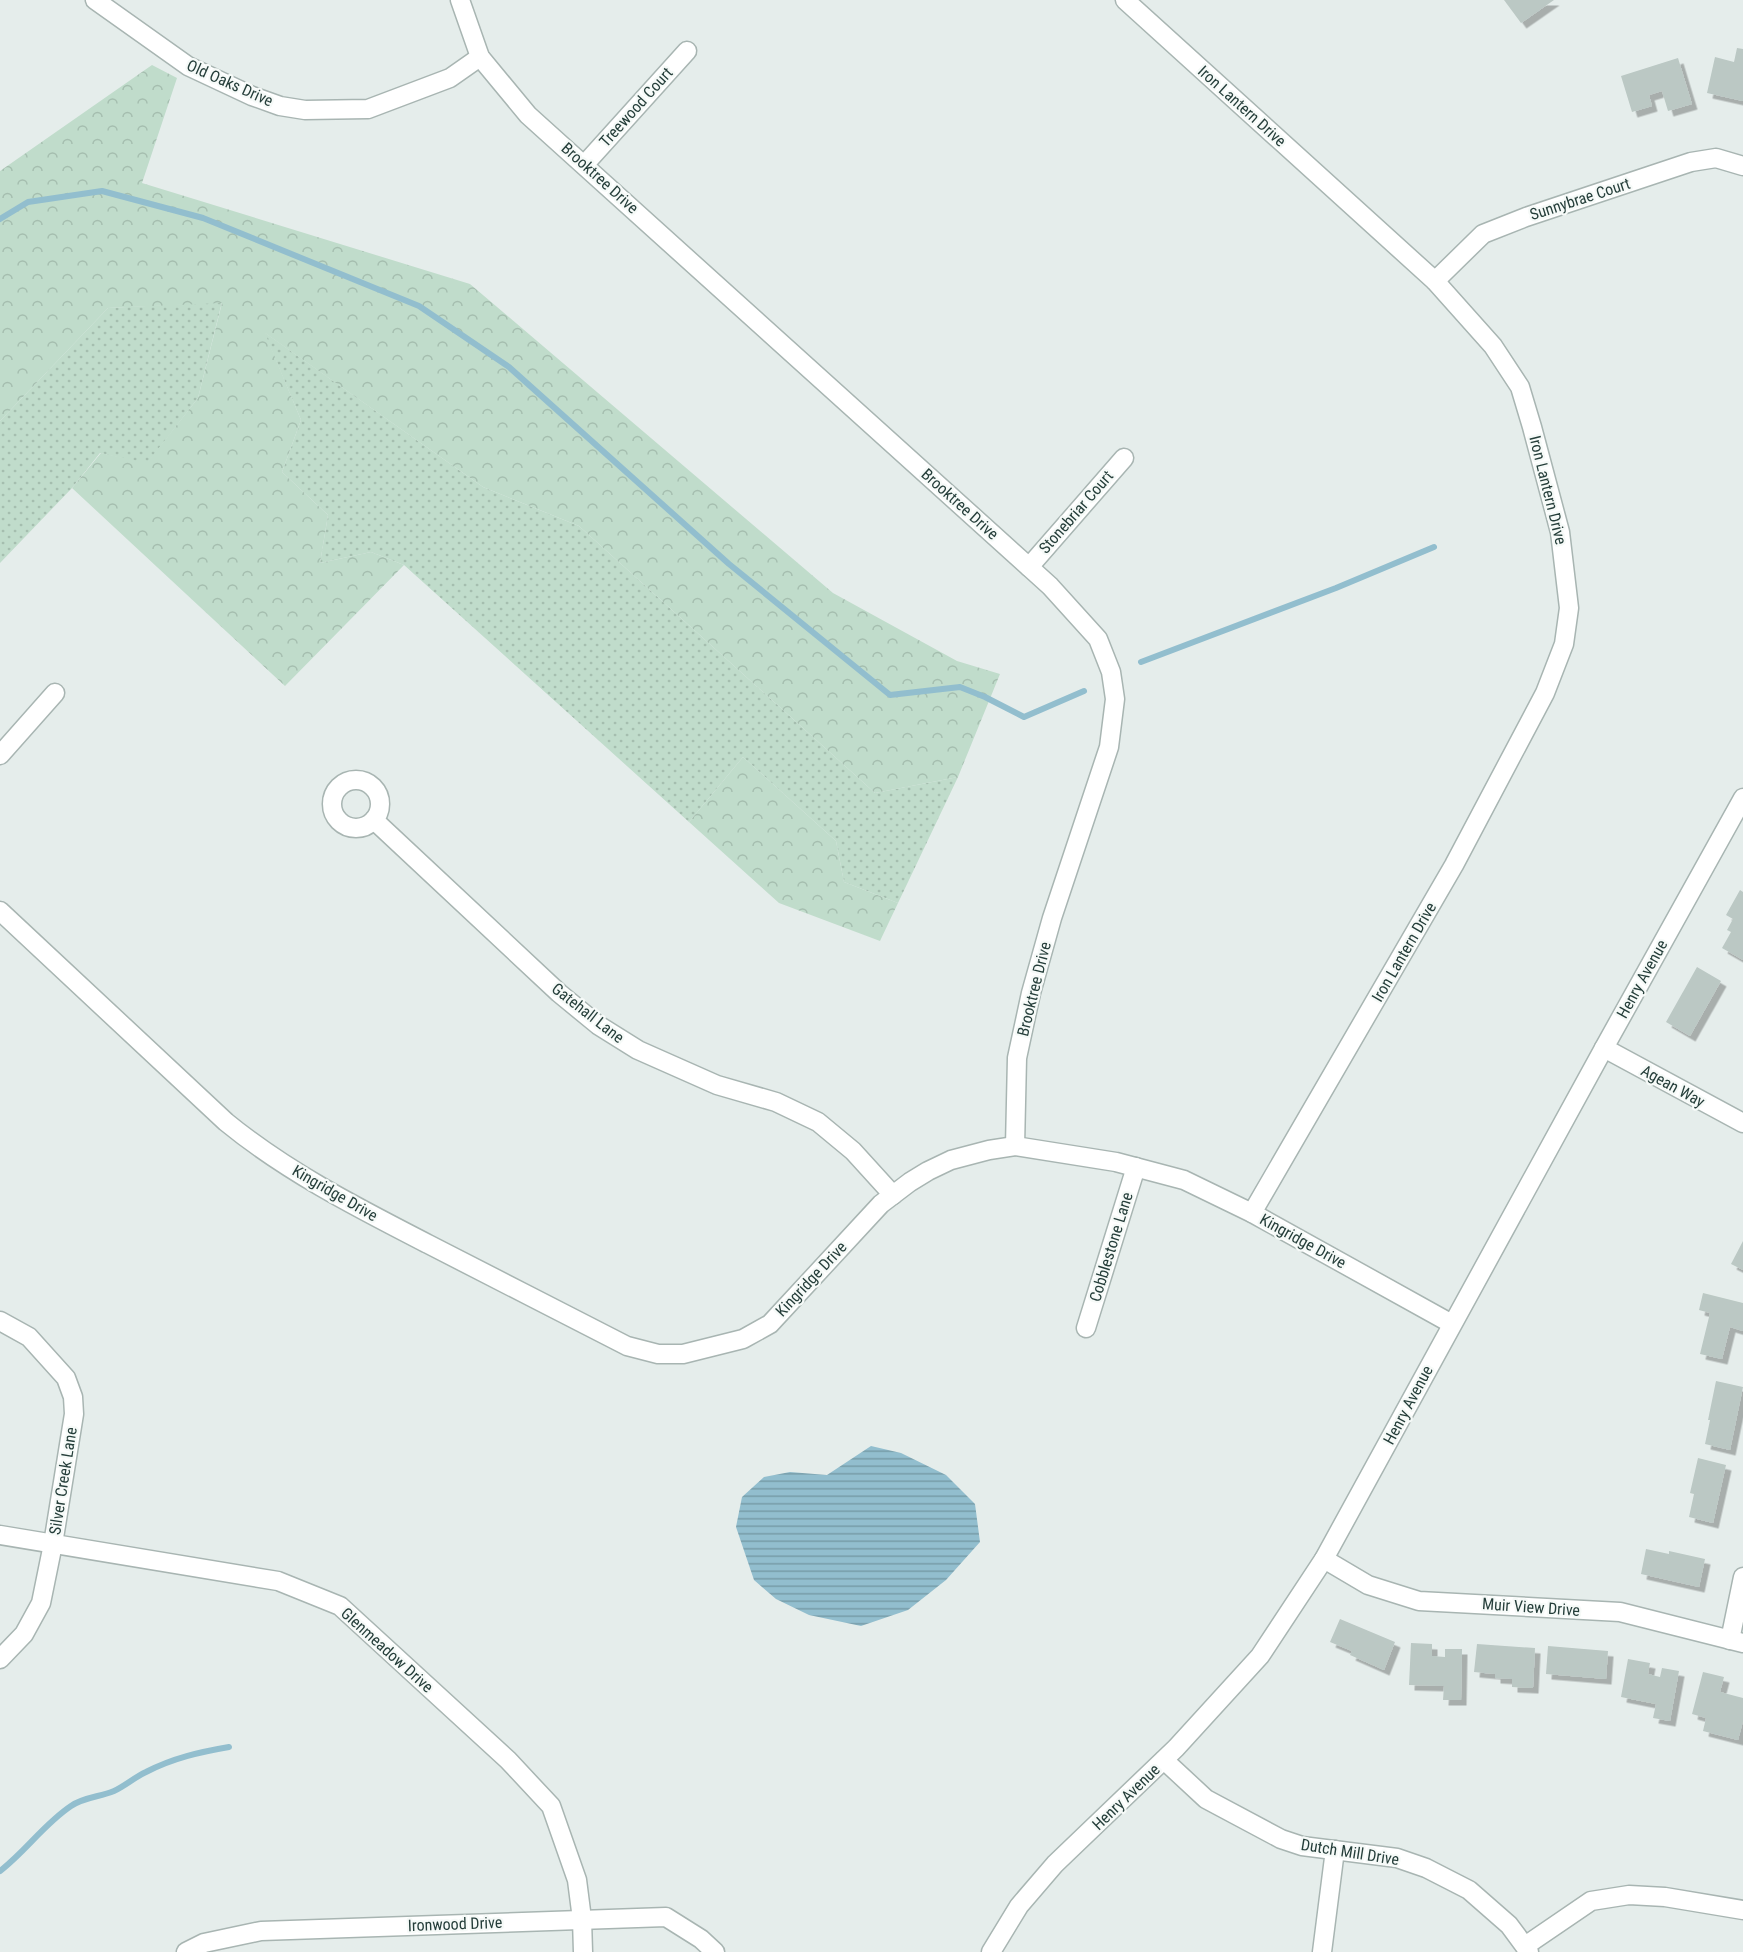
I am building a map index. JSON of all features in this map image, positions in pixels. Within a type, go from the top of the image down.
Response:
[{"type":"street","name":"Old Oaks Drive","points":[[95,0],[188,66],[252,96],[305,110],[368,109],[450,78],[480,57]]},
{"type":"street","name":"Brooktree Drive","points":[[460,0],[480,57],[528,115],[585,164],[1050,586],[1098,639],[1111,672],[1116,699],[1109,747],[1052,918],[1031,993],[1017,1058],[1014,1146]]},
{"type":"street","name":"Iron Lantern Drive","points":[[1125,0],[1435,281],[1493,346],[1520,387],[1560,532],[1569,608],[1564,644],[1545,693],[1454,865],[1252,1213]]},
{"type":"street","name":"Treewood Court","points":[[585,164],[687,51]]},
{"type":"street","name":"Sunnybrae Court","points":[[1435,281],[1483,234],[1526,217],[1691,162],[1716,158],[1743,166]]},
{"type":"street","name":"Stonebriar Court","points":[[1029,567],[1124,458]]},
{"type":"street","points":[[0,754],[55,693]]},
{"type":"street","name":"Henry Avenue","points":[[991,1952],[1019,1906],[1055,1864],[1164,1760],[1260,1656],[1324,1559],[1743,798]]},
{"type":"street","name":"Gatehall Lane","points":[[374,820],[559,993],[598,1025],[638,1050],[717,1086],[776,1102],[818,1122],[853,1151],[893,1195]]},
{"type":"street","name":"Kingridge Drive","points":[[0,911],[226,1122],[248,1139],[314,1183],[359,1209],[627,1346],[658,1354],[683,1354],[743,1339],[770,1324],[880,1204],[928,1171],[951,1161],[989,1150],[1014,1146],[1136,1167],[1184,1180],[1252,1213],[1452,1324]]},
{"type":"street","name":"Agean Way","points":[[1604,1048],[1743,1124]]},
{"type":"street","name":"Cobblestone Lane","points":[[1086,1328],[1136,1167]]},
{"type":"street","name":"Silver Creek Lane","points":[[0,1321],[29,1337],[66,1378],[73,1397],[74,1414],[41,1603],[24,1634],[0,1659]]},
{"type":"street","name":"Glenmeadow Drive","points":[[0,1535],[278,1581],[340,1606],[508,1760],[551,1806],[578,1880],[583,1952]]},
{"type":"street","name":"Muir View Drive","points":[[1324,1559],[1368,1585],[1419,1601],[1620,1612],[1736,1642]]},
{"type":"street","points":[[1736,1642],[1743,1577]]},
{"type":"street","name":"Dutch Mill Drive","points":[[1164,1760],[1206,1799],[1281,1839],[1302,1846],[1397,1858],[1426,1868],[1468,1890],[1509,1925],[1527,1949]]},
{"type":"street","points":[[1322,1952],[1335,1850]]},
{"type":"street","points":[[1527,1949],[1591,1901],[1629,1895],[1665,1897],[1743,1910]]},
{"type":"street","name":"Ironwood Drive","points":[[186,1952],[204,1943],[261,1931],[666,1917],[701,1939],[715,1952]]},
{"type":"green space","points":[[152,65],[177,78],[142,183],[470,284],[833,593],[957,661],[1000,674],[958,777],[875,793],[579,526],[483,487],[265,333],[301,420],[282,472],[328,515],[320,563],[371,552],[404,565],[285,686],[72,488],[101,453],[147,463],[198,398],[222,303],[108,308],[0,421],[0,171]]},
{"type":"green space","points":[[222,302],[198,398],[147,464],[100,453],[72,488],[0,563],[0,421],[108,308]]},
{"type":"green space","points":[[264,332],[483,487],[579,526],[875,793],[958,777],[898,903],[844,882],[836,841],[743,757],[689,822],[404,565],[371,552],[320,563],[328,515],[282,472],[301,420]]},
{"type":"green space","points":[[743,757],[836,841],[844,882],[898,903],[880,941],[779,903],[689,822]]},
{"type":"water","points":[[871,1446],[901,1453],[946,1475],[975,1504],[980,1542],[946,1580],[908,1610],[861,1626],[809,1615],[776,1599],[754,1580],[736,1527],[742,1497],[764,1477],[790,1472],[827,1475]]},
{"type":"building","points":[[1504,0],[1554,0],[1521,23]]},
{"type":"building","points":[[1737,48],[1743,49],[1743,101],[1707,93],[1715,57],[1734,62]]},
{"type":"building","points":[[1678,58],[1692,104],[1668,111],[1662,91],[1649,95],[1652,106],[1632,112],[1621,76]]},
{"type":"building","points":[[1740,890],[1743,892],[1743,960],[1722,948],[1731,932],[1727,930],[1733,919],[1726,915]]},
{"type":"building","points":[[1697,967],[1721,981],[1690,1036],[1666,1022]]},
{"type":"building","points":[[1743,1241],[1743,1270],[1731,1264]]},
{"type":"building","points":[[1703,1293],[1743,1303],[1743,1331],[1730,1327],[1722,1359],[1700,1354],[1710,1313],[1699,1310]]},
{"type":"building","points":[[1716,1381],[1743,1387],[1730,1450],[1705,1444]]},
{"type":"building","points":[[1698,1458],[1726,1465],[1713,1523],[1689,1517],[1694,1494],[1690,1493]]},
{"type":"building","points":[[1646,1549],[1669,1554],[1669,1551],[1705,1559],[1699,1587],[1641,1574]]},
{"type":"building","points":[[1340,1619],[1395,1642],[1384,1670],[1350,1655],[1352,1651],[1330,1642]]},
{"type":"building","points":[[1411,1643],[1432,1644],[1432,1656],[1445,1657],[1445,1649],[1462,1649],[1461,1700],[1443,1700],[1444,1686],[1409,1685]]},
{"type":"building","points":[[1477,1644],[1535,1648],[1533,1688],[1512,1687],[1512,1679],[1495,1678],[1495,1674],[1474,1672]]},
{"type":"building","points":[[1548,1646],[1608,1651],[1606,1679],[1546,1674]]},
{"type":"building","points":[[1628,1659],[1650,1663],[1648,1674],[1660,1677],[1662,1668],[1679,1671],[1670,1721],[1653,1718],[1656,1704],[1621,1697]]},
{"type":"building","points":[[1703,1672],[1724,1677],[1720,1692],[1743,1698],[1743,1721],[1738,1740],[1703,1731],[1706,1718],[1692,1714]]},
{"type":"waterway","points":[[0,219],[28,202],[102,191],[203,218],[419,306],[509,367],[729,564],[890,695],[960,687],[1024,717],[1084,691]]},
{"type":"waterway","points":[[1141,662],[1336,588],[1434,547]]},
{"type":"waterway","points":[[0,1871],[52,1821],[76,1803],[114,1791],[142,1774],[176,1759],[229,1747]]}]
